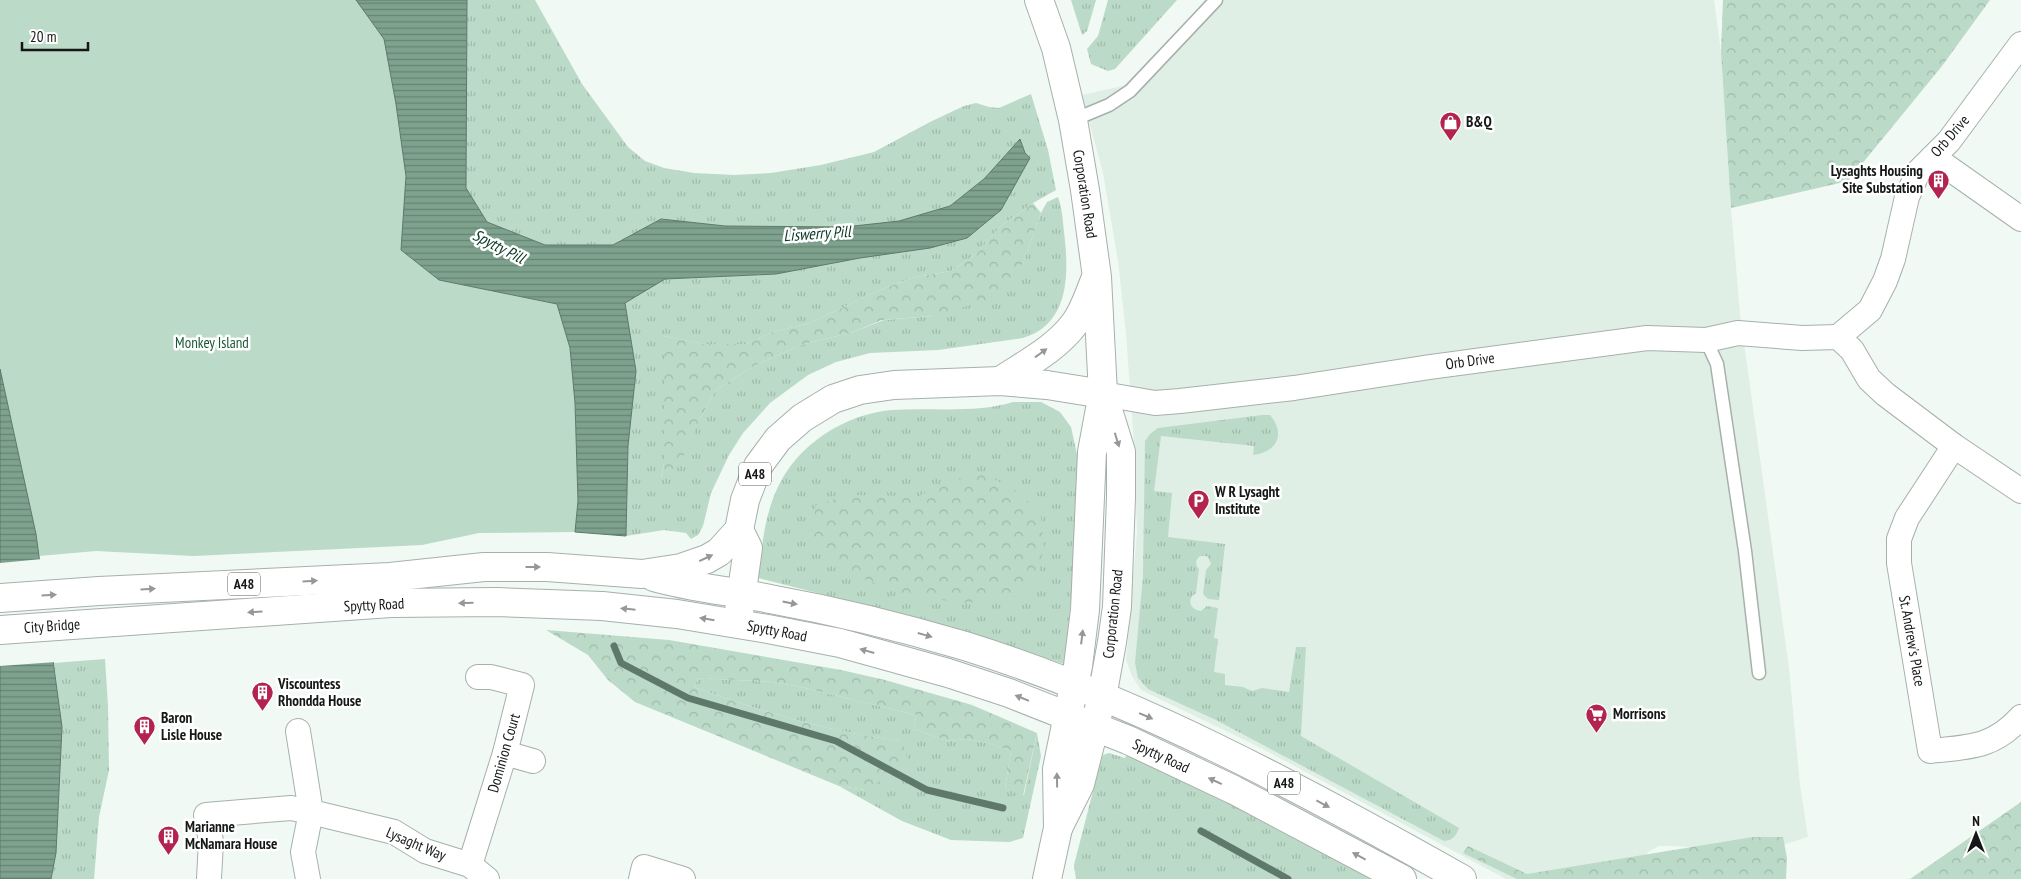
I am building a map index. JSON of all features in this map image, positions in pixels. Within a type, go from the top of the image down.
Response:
[{"type":"main road","name":"Corporation Road","points":[[1039,0],[1056,48],[1071,112],[1085,190],[1097,277],[1103,394],[1092,452],[1085,610],[1074,685],[1057,770],[1058,828],[1047,879]]},
{"type":"main road","points":[[1000,380],[1042,354],[1076,323],[1097,277]]},
{"type":"main road","name":"A48","points":[[642,574],[682,568],[707,559],[719,552],[739,530],[745,500],[758,466],[784,433],[802,418],[833,399],[860,390],[894,385],[1000,380],[1103,394]]},
{"type":"main road","name":"Corporation Road","points":[[1058,828],[1080,784],[1102,697],[1117,607],[1121,452],[1103,394]]},
{"type":"main road","points":[[737,624],[748,548],[739,530]]},
{"type":"main road","name":"A48","points":[[390,590],[484,567],[547,566],[642,574],[680,585],[742,593]]},
{"type":"main road","name":"Spytty Road","points":[[103,622],[390,590],[497,602],[602,606],[737,624],[840,643],[930,668],[1009,693],[1128,740],[1234,790],[1402,879]]},
{"type":"main road","name":"City Bridge","points":[[0,598],[99,591],[390,590]]},
{"type":"main road","name":"Spytty Road","points":[[742,593],[845,613],[1013,662],[1074,685],[1153,719],[1248,764],[1462,879]]},
{"type":"main road","name":"City Bridge","points":[[0,630],[103,622]]},
{"type":"street","name":"Orb Drive","points":[[1103,394],[1155,403],[1180,401],[1294,388],[1430,367],[1647,338],[1706,340],[1738,333],[1802,338],[1838,337],[1870,310],[1885,281],[1893,259],[1907,197],[1918,172],[1949,141],[2021,44]]},
{"type":"street","points":[[1933,157],[2021,219]]},
{"type":"street","points":[[1838,337],[1852,350],[1869,379],[1884,394],[1954,446],[2021,491]]},
{"type":"street","name":"St. Andrew's Place","points":[[1954,446],[1906,518],[1899,539],[1899,563],[1930,751],[1976,746],[1998,738],[2021,717]]},
{"type":"street","name":"Dominion Court","points":[[478,677],[491,677],[522,685],[479,872]]},
{"type":"street","points":[[298,731],[311,812],[303,852],[308,879]]},
{"type":"street","points":[[505,753],[533,761]]},
{"type":"street","name":"Lysaght Way","points":[[209,879],[211,841],[206,815],[291,808],[394,832],[425,851],[479,872]]},
{"type":"street","points":[[641,879],[644,868],[683,879]]},
{"type":"lane","points":[[1071,112],[1109,105],[1130,91],[1216,0]]},
{"type":"lane","points":[[1706,340],[1717,364],[1745,551],[1759,673]]},
{"type":"shaded area","points":[[1205,0],[1714,0],[1721,52],[1740,314],[1789,668],[1800,785],[1808,837],[1761,852],[1659,846],[1648,852],[1631,879],[1506,879],[1257,746],[1141,690],[1132,676],[1126,660],[1137,532],[1134,444],[1126,333],[1118,261],[1103,173],[1082,95],[1131,84]]},
{"type":"green space","name":"Monkey Island","points":[[0,0],[356,0],[384,39],[396,104],[406,176],[402,251],[439,280],[557,304],[570,348],[575,403],[578,501],[575,532],[479,533],[422,545],[194,556],[96,551],[39,556],[36,534],[0,369]]},
{"type":"green space","points":[[467,0],[535,0],[582,84],[628,147],[645,161],[664,168],[694,173],[734,175],[771,173],[821,165],[874,152],[964,106],[976,103],[999,108],[1031,94],[1048,150],[1056,190],[1033,203],[1001,226],[976,254],[951,271],[911,278],[880,290],[810,323],[773,332],[747,344],[705,344],[664,336],[664,464],[661,478],[700,419],[716,390],[754,366],[801,345],[853,332],[884,320],[933,316],[1022,266],[1041,213],[1047,202],[1058,197],[1063,219],[1066,248],[1066,280],[1058,309],[1050,321],[1038,331],[1023,338],[938,350],[870,353],[836,362],[808,375],[770,403],[743,433],[729,455],[711,493],[703,526],[698,535],[691,539],[686,533],[664,530],[626,536],[628,446],[636,371],[625,303],[665,279],[776,274],[860,258],[930,248],[1030,158],[1025,153],[1020,139],[984,179],[950,206],[899,221],[845,227],[725,226],[661,219],[613,245],[545,245],[487,222],[466,188]]},
{"type":"green space","points":[[1071,0],[1096,0],[1087,31],[1082,35]]},
{"type":"green space","points":[[1108,0],[1177,0],[1115,69],[1108,71],[1091,64],[1087,49],[1098,36]]},
{"type":"green space","points":[[1723,0],[1990,0],[1942,66],[1848,181],[1731,208],[1721,52]]},
{"type":"green space","points":[[1033,203],[1041,213],[1022,266],[1002,296],[933,316],[882,320],[853,332],[801,345],[754,366],[716,390],[700,419],[681,462],[661,479],[664,464],[664,336],[705,344],[747,344],[773,332],[810,323],[880,290],[911,278],[951,271],[976,254],[1001,226]]},
{"type":"green space","points":[[1013,402],[1041,402],[1060,412],[1071,427],[1078,459],[1074,576],[1064,664],[933,622],[758,578],[766,522],[777,489],[785,473],[796,459],[824,434],[840,425],[874,413],[907,409],[983,408]]},
{"type":"green space","points":[[1270,415],[1275,422],[1278,435],[1273,446],[1268,450],[1253,455],[1254,446],[1161,436],[1154,491],[1172,493],[1168,537],[1225,544],[1219,600],[1208,599],[1203,594],[1206,570],[1211,564],[1208,557],[1202,556],[1196,561],[1199,569],[1196,593],[1190,601],[1194,609],[1201,611],[1207,606],[1218,608],[1214,638],[1218,639],[1214,672],[1225,674],[1225,685],[1243,687],[1252,691],[1262,688],[1289,692],[1296,647],[1306,647],[1301,736],[1459,828],[1450,840],[1444,841],[1216,720],[1148,689],[1138,678],[1135,663],[1143,576],[1145,441],[1158,428]]},
{"type":"green space","points":[[984,474],[1019,492],[1041,516],[1044,547],[1038,578],[1021,595],[968,603],[906,596],[852,574],[821,554],[812,533],[816,505],[848,495],[919,496],[953,480]]},
{"type":"green space","points":[[546,630],[669,640],[841,670],[885,680],[972,705],[1037,733],[1023,796],[1005,788],[1011,751],[988,743],[967,739],[948,741],[914,729],[916,715],[773,682],[698,678],[694,687],[745,705],[822,727],[902,741],[908,760],[886,778],[865,790],[839,786],[635,702],[608,680],[588,655]]},
{"type":"green space","points":[[105,659],[109,770],[99,817],[94,879],[51,879],[56,853],[62,727],[54,663]]},
{"type":"green space","points":[[698,678],[773,682],[916,715],[914,729],[948,741],[967,739],[988,743],[1011,751],[1005,788],[1024,795],[1037,733],[1041,756],[1023,838],[1009,842],[951,840],[902,821],[839,786],[865,790],[901,741],[822,727],[745,705],[694,687]]},
{"type":"green space","points":[[1109,753],[1125,758],[1127,754],[1208,791],[1373,879],[1076,879],[1074,865],[1099,768],[1103,755]]},
{"type":"green space","points":[[2021,802],[2021,879],[1910,879]]},
{"type":"green space","points":[[1753,837],[1783,837],[1787,858],[1786,879],[1517,879],[1463,853],[1468,846],[1527,874]]},
{"type":"water","points":[[356,0],[467,0],[466,188],[487,222],[545,245],[613,245],[661,219],[725,226],[845,227],[899,221],[950,206],[984,179],[1020,139],[1025,153],[1030,158],[1001,210],[967,238],[930,248],[860,258],[776,274],[665,279],[625,303],[636,371],[628,446],[626,536],[575,532],[578,501],[575,403],[570,348],[557,304],[439,280],[401,250],[406,176],[396,104],[384,39]]},
{"type":"water","points":[[0,369],[36,534],[62,727],[56,853],[51,879],[0,879]]},
{"type":"pier","points":[[42,559],[56,662],[0,666],[0,563]]},
{"type":"waterway","points":[[614,646],[621,663],[688,698],[836,741],[927,790],[1003,808]]},
{"type":"waterway","points":[[1201,831],[1288,879]]},
{"type":"place","name":"B&Q","points":[[1450,141]]},
{"type":"place","name":"Lysaghts Housing Site Substation","points":[[1939,199]]},
{"type":"place","name":"W R Lysaght Institute","points":[[1199,520]]},
{"type":"place","name":"Viscountess Rhondda House","points":[[262,712]]},
{"type":"place","name":"Morrisons","points":[[1597,733]]},
{"type":"place","name":"Baron Lisle House","points":[[145,746]]},
{"type":"place","name":"Marianne McNamara House","points":[[169,855]]},
{"type":"water label","name":"Liswerry Pill","points":[[817,233]]},
{"type":"water label","name":"Spytty Pill","points":[[499,246]]}]
